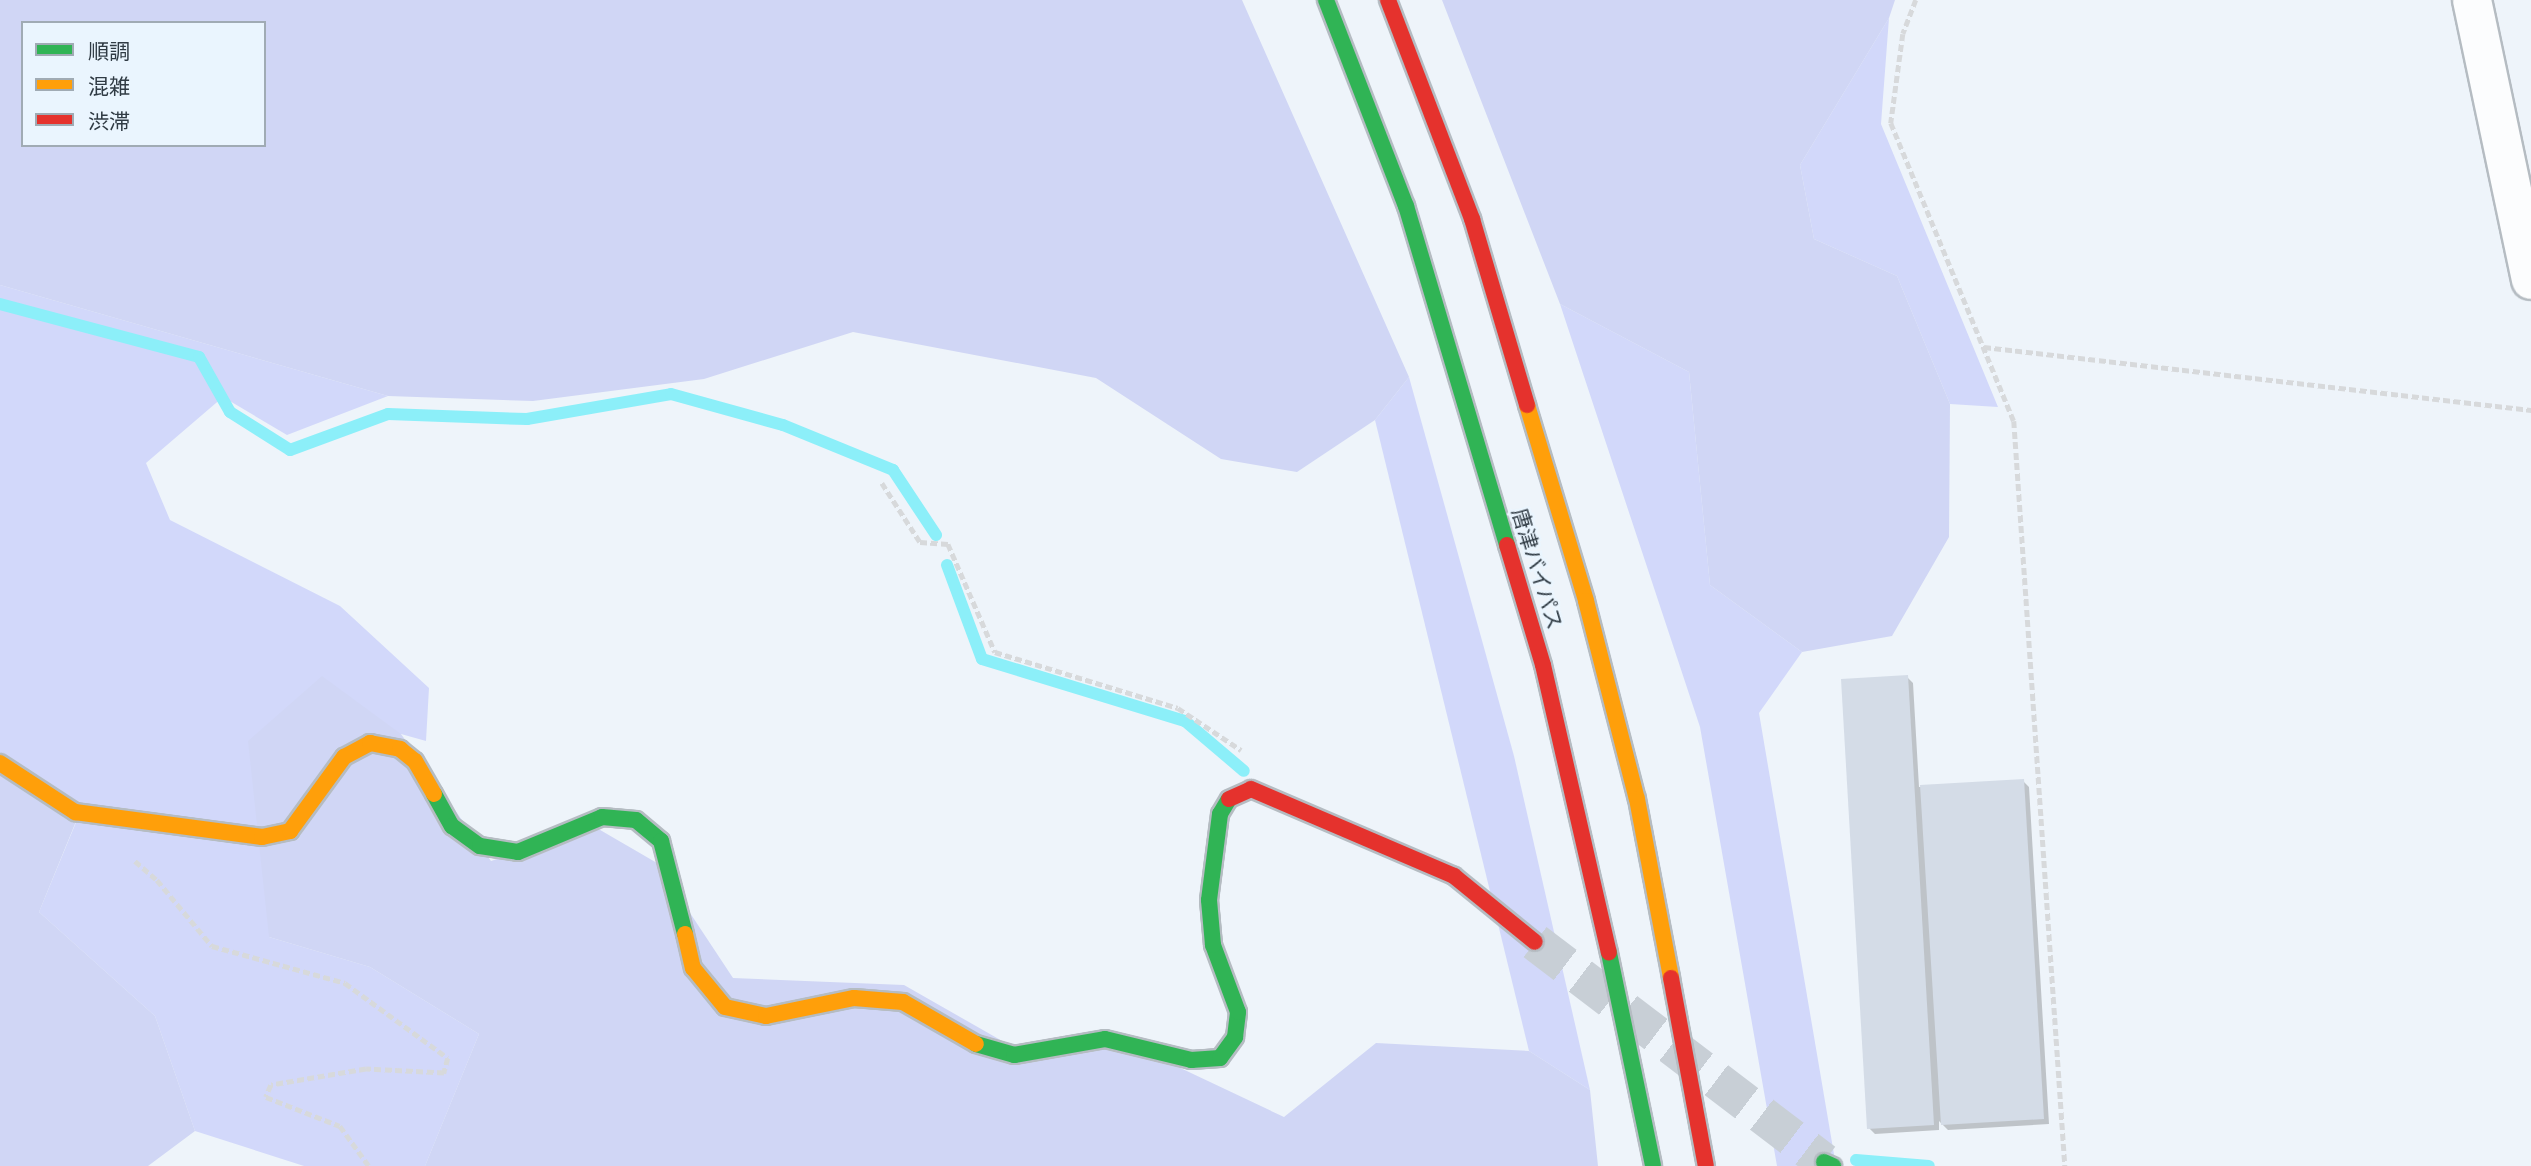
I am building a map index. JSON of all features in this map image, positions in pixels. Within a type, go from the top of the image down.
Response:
[{"type":"main road","name":"唐津バイパス","points":[[1326,0],[1406,206],[1543,665],[1584,830],[1653,1166]]},
{"type":"main road","name":"唐津バイパス","points":[[1388,0],[1472,219],[1586,601],[1637,799],[1706,1166]]},
{"type":"main road","points":[[0,763],[75,812],[262,837],[289,831],[344,757],[370,743],[400,749],[415,761],[453,826],[480,846],[518,852],[602,817],[636,820],[661,841],[693,968],[725,1007],[766,1016],[854,998],[904,1002],[969,1042],[1014,1055],[1105,1039],[1136,1042],[1191,1060],[1220,1058],[1235,1037],[1238,1012],[1213,945],[1209,900],[1220,814],[1232,794],[1251,789],[1454,876],[1535,942]]},
{"type":"street","points":[[2472,0],[2531,280]]},
{"type":"path","points":[[1916,0],[1903,34],[1891,123],[2014,421],[2065,1166]]},
{"type":"path","points":[[1984,347],[2531,410]]},
{"type":"path","points":[[882,483],[920,542],[948,544],[995,652],[1178,708],[1259,761],[1251,789]]},
{"type":"path","points":[[126,854],[157,880],[212,946],[345,983],[448,1058],[444,1073],[366,1069],[271,1085],[266,1097],[340,1126],[369,1166]]},
{"type":"shaded area","points":[[0,0],[1242,0],[1409,377],[1375,420],[1297,472],[1221,459],[1096,378],[853,332],[704,379],[533,401],[388,396],[0,285]]},
{"type":"shaded area","points":[[1442,0],[1895,0],[1889,18],[1800,165],[1814,239],[1897,276],[1950,404],[1949,537],[1892,636],[1802,652],[1710,585],[1689,372],[1560,304]]},
{"type":"shaded area","points":[[1889,18],[1881,124],[1998,407],[1950,404],[1897,276],[1814,239],[1800,165]]},
{"type":"shaded area","points":[[0,285],[388,396],[287,435],[223,397],[146,463],[170,520],[340,606],[429,688],[426,741],[401,734],[269,937],[370,967],[479,1034],[425,1166],[304,1166],[195,1131],[155,1016],[39,912],[77,820],[0,766]]},
{"type":"shaded area","points":[[1560,304],[1689,372],[1710,585],[1802,652],[1759,713],[1836,1166],[1777,1166],[1700,727]]},
{"type":"shaded area","points":[[1409,377],[1514,756],[1590,1090],[1529,1051],[1375,420]]},
{"type":"shaded area","points":[[322,676],[401,734],[491,861],[595,827],[657,863],[733,978],[904,985],[1018,1050],[1119,1039],[1284,1117],[1376,1043],[1529,1051],[1590,1090],[1598,1166],[425,1166],[479,1034],[370,967],[269,937],[248,741]]},
{"type":"shaded area","points":[[0,766],[77,819],[39,912],[155,1016],[195,1131],[148,1166],[0,1166]]},
{"type":"building","points":[[1908,675],[1934,1125],[1867,1129],[1841,679]]},
{"type":"building","points":[[2024,779],[2044,1119],[1941,1125],[1920,785]]},
{"type":"waterway","points":[[0,304],[199,357],[230,412],[290,450],[388,414],[527,419],[671,394],[783,425],[893,470],[936,535]]},
{"type":"waterway","points":[[947,565],[982,659],[1185,721],[1244,771]]},
{"type":"waterway","points":[[1856,1160],[1929,1166]]},
{"type":"tunnel","points":[[1535,942],[1824,1162]]},
{"type":"traffic: fast","points":[[1326,0],[1406,206],[1507,545]]},
{"type":"traffic: fast","points":[[434,794],[452,826],[480,846],[518,852],[602,817],[636,820],[661,841],[685,934]]},
{"type":"traffic: fast","points":[[976,1044],[1014,1055],[1105,1039],[1191,1060],[1220,1058],[1235,1037],[1238,1012],[1213,945],[1209,900],[1220,814],[1229,799]]},
{"type":"traffic: fast","points":[[1609,953],[1653,1166]]},
{"type":"traffic: fast","points":[[1824,1162],[1833,1166]]},
{"type":"traffic: slow","points":[[1527,405],[1586,601],[1637,799],[1671,978]]},
{"type":"traffic: slow","points":[[0,763],[75,812],[262,837],[290,831],[344,757],[370,743],[400,749],[415,761],[434,794]]},
{"type":"traffic: slow","points":[[685,934],[693,968],[725,1007],[766,1016],[854,998],[903,1002],[976,1044]]},
{"type":"traffic: jam","points":[[1388,0],[1472,219],[1527,405]]},
{"type":"traffic: jam","points":[[1507,545],[1543,665],[1609,953]]},
{"type":"traffic: jam","points":[[1229,799],[1251,789],[1454,876],[1535,942]]},
{"type":"traffic: jam","points":[[1671,978],[1706,1166]]}]
